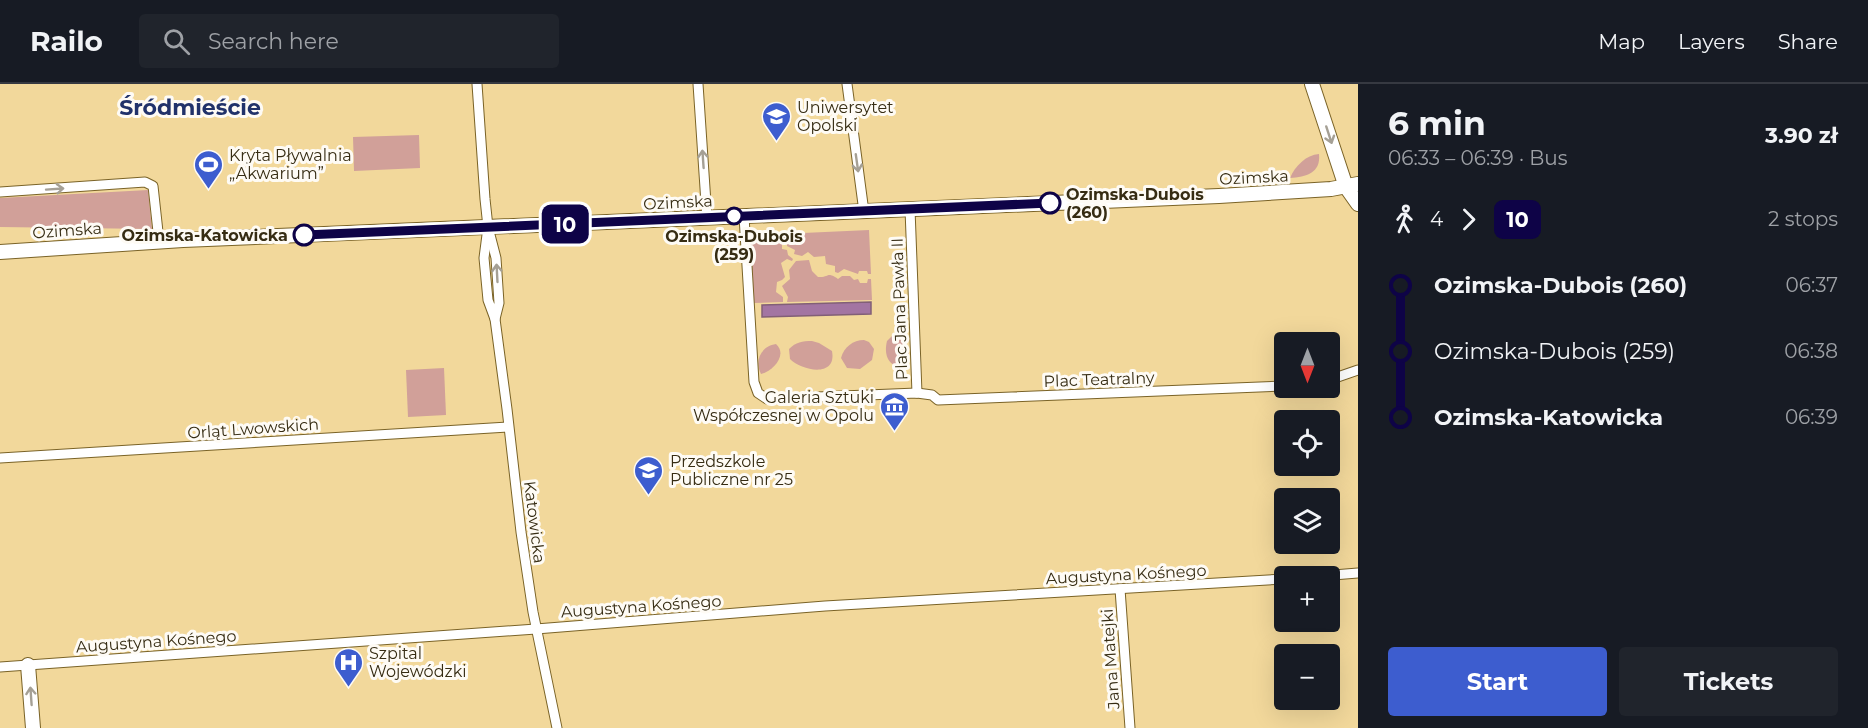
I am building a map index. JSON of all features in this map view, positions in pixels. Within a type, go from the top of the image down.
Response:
[{"type":"main road","points":[[1312,84],[1358,204]]},
{"type":"main road","name":"Ozimska","points":[[0,252],[159,241],[864,212],[1230,195],[1352,186]]},
{"type":"main road","points":[[28,665],[33,728]]},
{"type":"street","name":"Katowicka","points":[[477,84],[488,227],[496,258],[499,303],[495,319],[521,532],[536,629],[557,728]]},
{"type":"street","points":[[698,84],[707,218]]},
{"type":"street","points":[[847,84],[864,212]]},
{"type":"street","points":[[0,192],[145,182],[153,186],[159,241]]},
{"type":"street","name":"Plac Jana Pawła II","points":[[744,216],[756,388],[762,396],[767,399],[917,393],[910,209]]},
{"type":"street","points":[[1340,376],[1358,370]]},
{"type":"street","name":"Plac Teatralny","points":[[917,393],[932,395],[938,400],[1274,386]]},
{"type":"street","name":"Orląt Lwowskich","points":[[0,458],[508,426]]},
{"type":"street","points":[[1340,574],[1358,573]]},
{"type":"street","name":"Augustyna Kośnego","points":[[0,667],[825,606],[1274,580]]},
{"type":"street","name":"Jana Matejki","points":[[1120,589],[1130,728]]},
{"type":"shaded area","points":[[419,135],[420,168],[354,171],[353,137]]},
{"type":"shaded area","points":[[1319,154],[1318,166],[1315,170],[1290,178],[1302,162],[1310,156]]},
{"type":"shaded area","points":[[148,190],[152,229],[0,227],[0,198]]},
{"type":"shaded area","points":[[869,230],[871,274],[867,271],[859,271],[858,274],[844,269],[838,273],[835,272],[835,266],[826,264],[825,256],[814,257],[808,252],[802,256],[794,254],[795,250],[787,246],[787,241],[781,234]]},
{"type":"shaded area","points":[[773,234],[782,242],[782,249],[787,250],[788,255],[793,259],[792,261],[787,259],[781,263],[785,277],[777,282],[776,292],[783,297],[783,302],[753,303],[750,236]]},
{"type":"shaded area","points":[[809,260],[812,271],[818,277],[830,275],[838,279],[842,276],[850,276],[854,280],[858,279],[860,283],[867,283],[868,279],[871,279],[872,300],[787,302],[788,297],[782,286],[790,279],[789,270],[796,261]]},
{"type":"shaded area","points":[[871,302],[871,314],[762,317],[762,305]]},
{"type":"shaded area","points":[[893,335],[903,340],[909,349],[908,359],[900,367],[892,364],[886,354],[887,341]]},
{"type":"shaded area","points":[[864,340],[869,342],[874,349],[872,360],[860,369],[847,368],[841,358],[844,351],[853,343]]},
{"type":"shaded area","points":[[812,341],[832,351],[832,360],[824,369],[802,367],[790,359],[789,349],[799,342]]},
{"type":"shaded area","points":[[776,344],[780,353],[778,362],[770,370],[761,374],[758,364],[760,355],[766,348]]},
{"type":"shaded area","points":[[444,368],[446,415],[408,417],[406,370]]},
{"type":"bus line","name":"10","points":[[304,235],[1050,203]]},
{"type":"place","name":"Uniwersytet Opolski","points":[[776,142]]},
{"type":"place","name":"Kryta Pływalnia „Akwarium”","points":[[208,190]]},
{"type":"place","name":"Ozimska-Dubois (260)","points":[[1050,203]]},
{"type":"place","name":"Ozimska-Dubois (259)","points":[[734,216]]},
{"type":"place","name":"Ozimska-Katowicka","points":[[304,235]]},
{"type":"place","name":"Galeria Sztuki Współczesnej w Opolu","points":[[895,432]]},
{"type":"place","name":"Przedszkole Publiczne nr 25","points":[[649,496]]},
{"type":"place","name":"Szpital Wojewódzki","points":[[348,688]]},
{"type":"district","name":"Śródmieście","points":[[190,107]]}]
